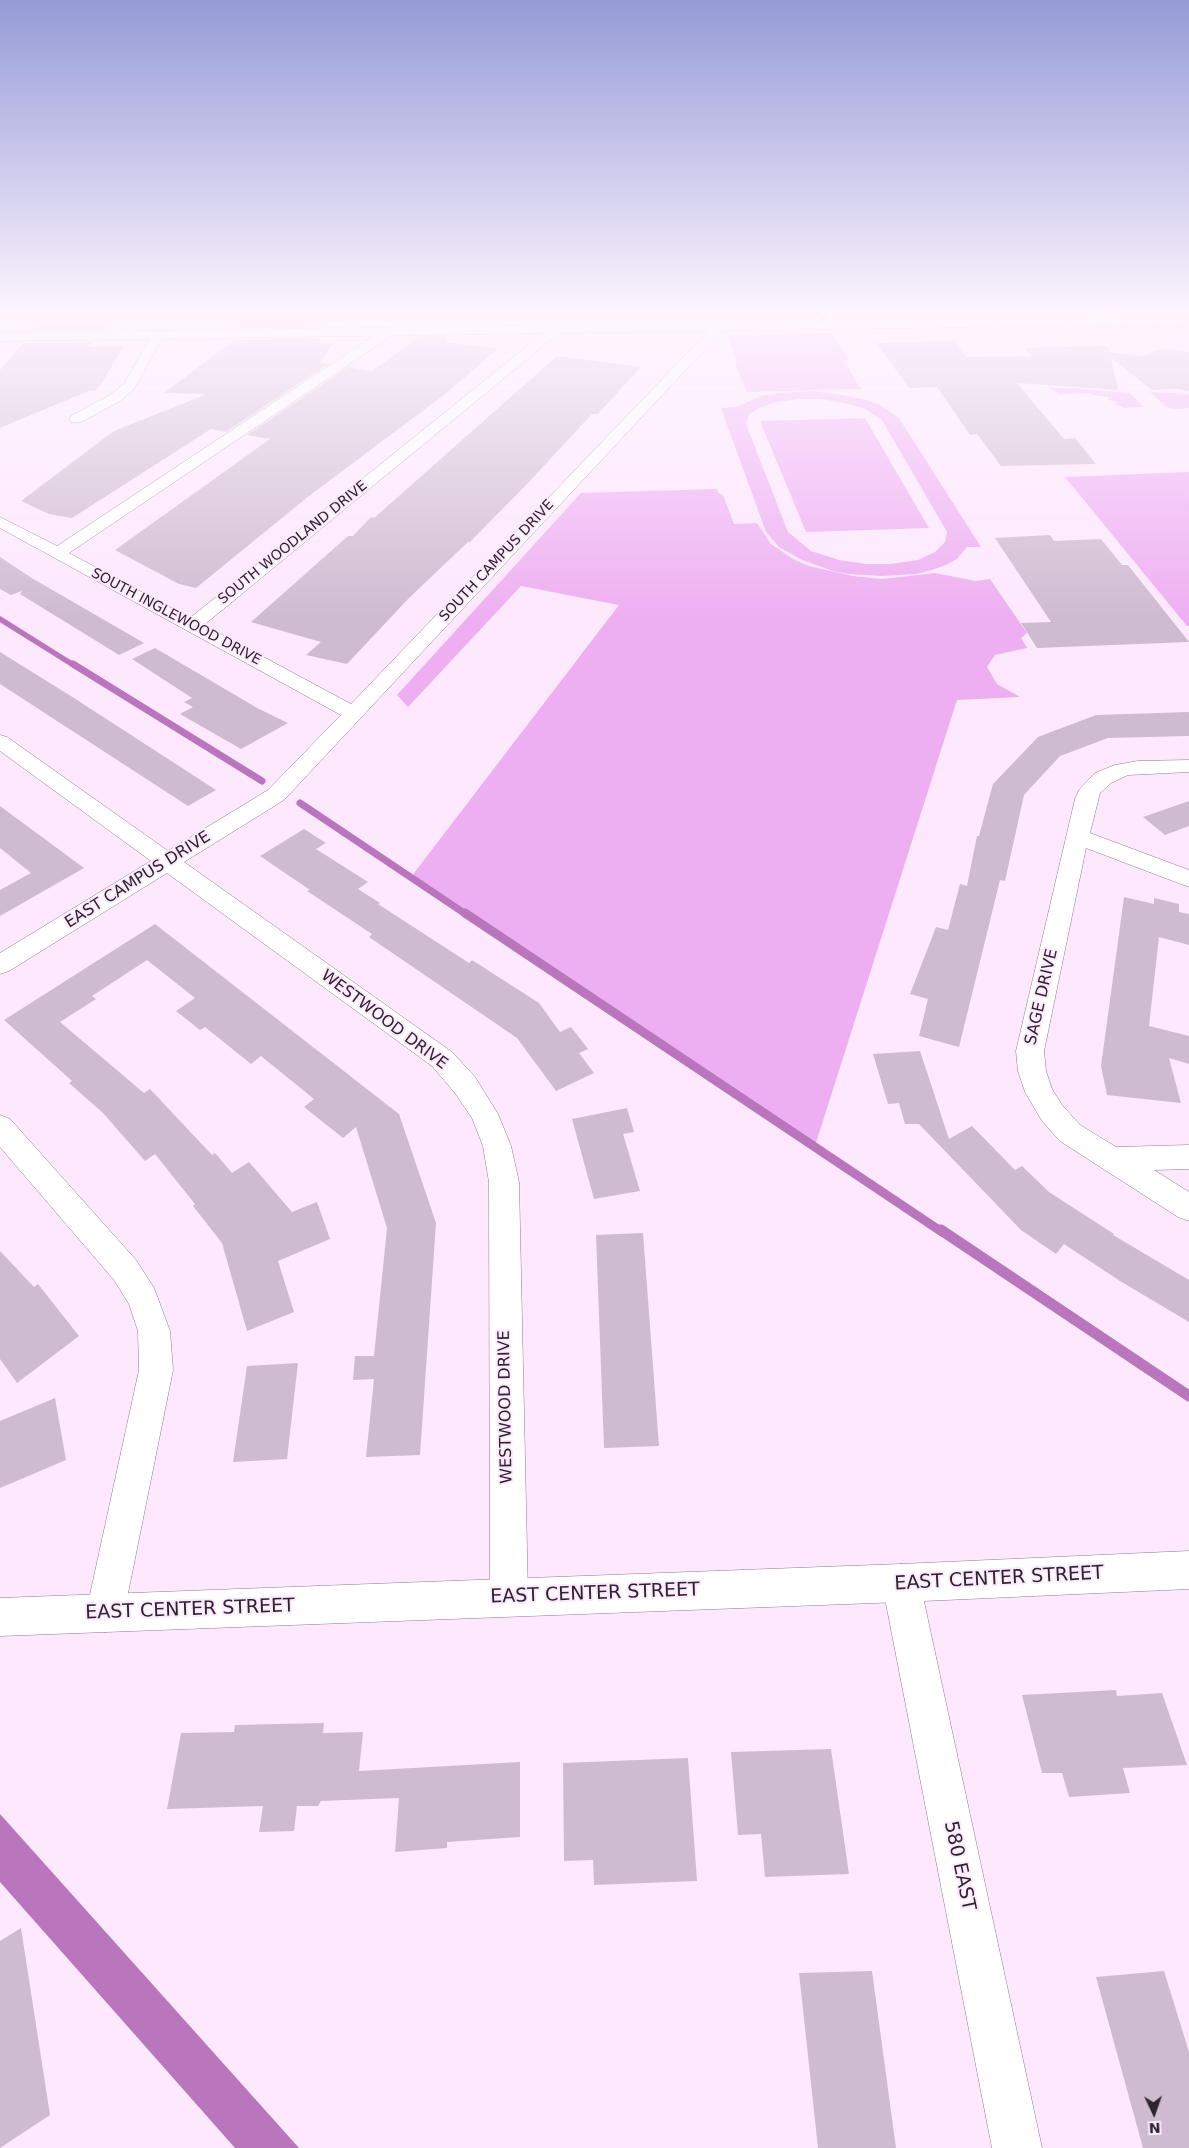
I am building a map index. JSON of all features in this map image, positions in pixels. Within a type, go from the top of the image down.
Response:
[{"type":"street","points":[[76,419],[81,416]]},
{"type":"street","points":[[58,553],[263,416]]},
{"type":"street","name":"SOUTH WOODLAND DRIVE","points":[[193,625],[449,416]]},
{"type":"street","name":"SOUTH CAMPUS DRIVE","points":[[276,795],[634,416]]},
{"type":"street","name":"SOUTH INGLEWOOD DRIVE","points":[[0,522],[193,625],[352,713]]},
{"type":"street","name":"WESTWOOD DRIVE","points":[[0,741],[442,1059],[465,1085],[484,1114],[497,1146],[504,1182],[509,1597]]},
{"type":"street","name":"SAGE DRIVE","points":[[1189,766],[1138,767],[1122,770],[1103,778],[1090,790],[1086,799],[1030,1051],[1032,1071],[1039,1092],[1052,1113],[1070,1133],[1189,1208]]},
{"type":"street","name":"EAST CAMPUS DRIVE","points":[[0,965],[276,795]]},
{"type":"street","points":[[1079,837],[1189,879]]},
{"type":"street","points":[[0,1128],[125,1270],[143,1298],[154,1332],[156,1370],[105,1613]]},
{"type":"street","points":[[1111,1159],[1189,1157]]},
{"type":"street","name":"EAST CENTER STREET","points":[[0,1617],[902,1583],[1189,1570]]},
{"type":"street","name":"580 EAST","points":[[902,1583],[1017,2148]]},
{"type":"shaded area","points":[[724,416],[748,416],[746,424],[788,532],[811,551],[839,560],[866,564],[891,564],[918,560],[935,552],[945,542],[947,532],[882,420],[876,416],[896,416],[981,547],[967,547],[957,559],[946,565],[916,574],[882,576],[848,574],[802,560],[779,547],[766,532]]},
{"type":"shaded area","points":[[865,418],[929,528],[806,532],[760,421]]},
{"type":"shaded area","points":[[1189,472],[1189,626],[1187,626],[1065,477]]},
{"type":"shaded area","points":[[717,489],[718,493],[723,495],[734,524],[757,523],[771,544],[793,559],[809,566],[853,576],[882,579],[935,573],[976,581],[990,579],[1027,633],[1021,638],[1027,648],[995,655],[987,667],[997,684],[1020,697],[957,700],[815,1146],[411,877],[619,605],[521,586],[408,707],[397,695],[581,493]]},
{"type":"shaded area","points":[[0,1814],[299,2148],[235,2148],[0,1882]]},
{"type":"building","points":[[0,416],[28,416],[0,428]]},
{"type":"building","points":[[151,416],[250,416],[226,432],[211,429],[72,518],[49,514],[21,501],[114,431]]},
{"type":"building","points":[[275,416],[416,416],[309,496],[196,588],[179,584],[115,550],[270,439],[247,435]]},
{"type":"building","points":[[489,416],[590,416],[527,484],[470,542],[409,598],[347,664],[306,655],[321,642],[251,622],[348,536],[353,536],[371,517],[374,518]]},
{"type":"building","points":[[957,416],[1045,416],[1064,439],[1075,438],[1096,464],[1001,466],[977,434],[970,435]]},
{"type":"building","points":[[1050,535],[1054,541],[1101,539],[1122,565],[1128,565],[1189,642],[1037,648],[1021,623],[1051,622],[995,538]]},
{"type":"building","points":[[0,557],[30,577],[144,643],[119,655],[20,594],[22,591],[11,595],[0,589]]},
{"type":"building","points":[[155,648],[259,709],[288,723],[241,749],[180,714],[193,707],[184,702],[192,698],[132,659]]},
{"type":"building","points":[[0,652],[216,790],[188,806],[0,684]]},
{"type":"building","points":[[1189,712],[1189,736],[1108,738],[1060,756],[1024,795],[1005,881],[1000,880],[959,1047],[919,1036],[928,999],[910,994],[936,927],[948,930],[960,884],[967,886],[977,836],[979,836],[993,784],[1038,737],[1096,715]]},
{"type":"building","points":[[1189,801],[1189,826],[1165,835],[1143,817]]},
{"type":"building","points":[[0,806],[84,868],[0,916],[0,890],[31,873],[0,848]]},
{"type":"building","points":[[304,829],[326,843],[316,849],[368,882],[358,889],[380,903],[378,904],[469,963],[472,960],[539,1003],[560,1032],[571,1027],[588,1049],[579,1053],[594,1073],[556,1091],[517,1038],[369,937],[372,934],[307,891],[310,890],[260,856]]},
{"type":"building","points":[[1124,897],[1154,904],[1154,898],[1179,904],[1179,912],[1189,914],[1189,945],[1159,937],[1149,1026],[1189,1036],[1189,1064],[1169,1058],[1181,1103],[1107,1095],[1101,1066]]},
{"type":"building","points":[[155,924],[399,1114],[436,1223],[420,1455],[366,1457],[374,1379],[353,1380],[355,1356],[374,1356],[387,1228],[356,1127],[343,1138],[304,1107],[314,1099],[261,1056],[251,1064],[205,1027],[200,1030],[176,1011],[195,998],[147,960],[92,996],[96,999],[60,1022],[144,1093],[150,1089],[212,1155],[215,1153],[232,1173],[249,1162],[292,1212],[317,1202],[330,1239],[278,1261],[294,1312],[247,1331],[222,1243],[193,1206],[195,1204],[155,1154],[145,1161],[103,1113],[69,1083],[72,1081],[4,1020]]},
{"type":"building","points":[[920,1051],[949,1139],[972,1126],[1015,1170],[1022,1166],[1049,1192],[1113,1235],[1189,1280],[1189,1322],[1120,1281],[1064,1244],[1056,1254],[1021,1230],[919,1124],[905,1124],[899,1103],[888,1104],[873,1054]]},
{"type":"building","points":[[627,1108],[634,1132],[623,1134],[640,1191],[594,1199],[572,1119]]},
{"type":"building","points":[[643,1233],[659,1446],[604,1448],[596,1235]]},
{"type":"building","points":[[0,1251],[34,1287],[38,1284],[79,1336],[17,1383],[0,1359]]},
{"type":"building","points":[[298,1363],[287,1459],[233,1462],[247,1366]]},
{"type":"building","points":[[55,1398],[66,1460],[0,1488],[0,1421]]},
{"type":"building","points":[[1116,1690],[1117,1696],[1162,1693],[1187,1765],[1123,1768],[1130,1793],[1069,1797],[1062,1773],[1042,1773],[1022,1695]]},
{"type":"building","points":[[324,1723],[323,1733],[363,1732],[359,1771],[520,1762],[520,1837],[447,1842],[447,1848],[395,1852],[399,1798],[321,1801],[318,1806],[297,1806],[294,1831],[259,1832],[263,1806],[167,1809],[181,1733],[234,1732],[235,1725]]},
{"type":"building","points":[[831,1749],[849,1874],[765,1877],[761,1834],[738,1835],[731,1752]]},
{"type":"building","points":[[688,1758],[697,1881],[594,1885],[593,1860],[564,1861],[563,1763]]},
{"type":"building","points":[[21,1928],[50,2115],[0,2148],[0,1941]]},
{"type":"building","points":[[872,1971],[896,2148],[818,2148],[799,1973]]},
{"type":"building","points":[[1164,1971],[1189,2052],[1189,2148],[1143,2148],[1096,1977]]},
{"type":"waterway","points":[[0,619],[75,666]]},
{"type":"waterway","points":[[73,664],[262,781]]},
{"type":"waterway","points":[[300,803],[467,915]]},
{"type":"waterway","points":[[465,913],[942,1232]]},
{"type":"waterway","points":[[941,1230],[1189,1396]]}]
